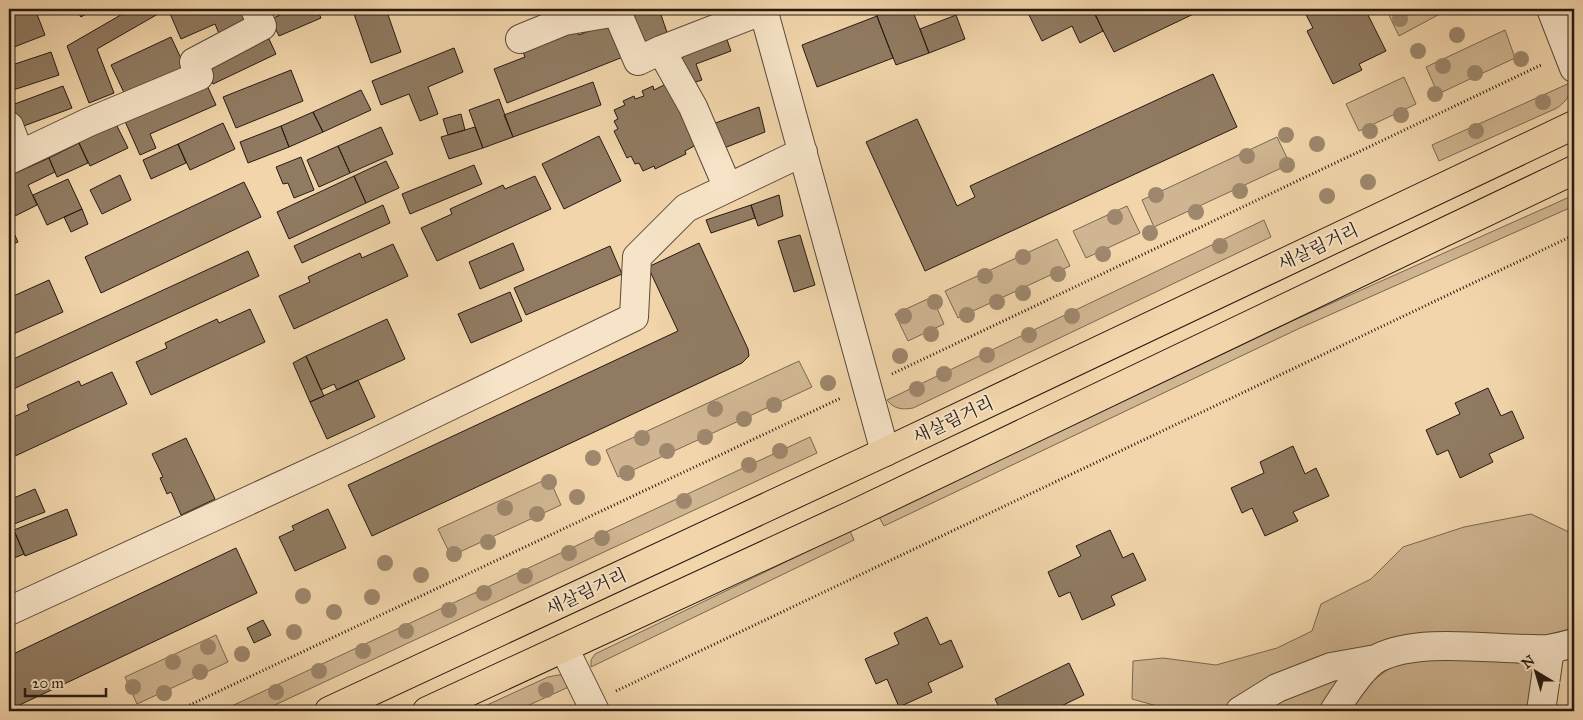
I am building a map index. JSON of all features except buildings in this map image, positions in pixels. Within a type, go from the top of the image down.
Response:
[{"type":"main road","name":"새살림거리","points":[[329,711],[885,452],[1574,125]]},
{"type":"main road","points":[[427,711],[870,506],[1574,170]]},
{"type":"street","points":[[9,126],[14,158],[89,122],[199,76],[194,62],[262,26],[255,9]]},
{"type":"street","points":[[520,39],[564,21],[617,12],[638,61],[763,9],[885,452]]},
{"type":"street","points":[[1550,9],[1574,68]]},
{"type":"street","points":[[661,50],[693,107],[728,188]]},
{"type":"street","points":[[9,610],[365,447],[634,317],[638,258],[686,208],[803,152]]},
{"type":"street","points":[[1240,711],[1277,688],[1331,667],[1376,659],[1404,648],[1562,646],[1541,711]]},
{"type":"street","points":[[564,648],[593,707]]},
{"type":"street","points":[[1334,711],[1356,680],[1376,659]]},
{"type":"path","points":[[593,707],[1574,235]]},
{"type":"shaded area","points":[[1386,9],[1449,9],[1399,36]]},
{"type":"shaded area","points":[[1505,30],[1515,58],[1438,94],[1426,67]]},
{"type":"shaded area","points":[[1404,77],[1416,104],[1359,131],[1346,104]]},
{"type":"shaded area","points":[[1572,82],[1568,97],[1557,108],[1439,161],[1432,145]]},
{"type":"shaded area","points":[[1277,137],[1290,164],[1154,227],[1142,200]]},
{"type":"shaded area","points":[[1574,195],[1574,206],[1298,329],[884,526],[879,517],[1294,320]]},
{"type":"shaded area","points":[[1127,206],[1140,233],[1086,258],[1073,231]]},
{"type":"shaded area","points":[[1264,220],[1271,237],[913,408],[899,408],[887,400]]},
{"type":"shaded area","points":[[1057,239],[1070,266],[958,318],[945,291]]},
{"type":"shaded area","points":[[932,297],[944,324],[908,341],[895,314]]},
{"type":"shaded area","points":[[799,361],[812,387],[618,477],[606,450]]},
{"type":"shaded area","points":[[810,437],[817,453],[262,711],[221,711]]},
{"type":"shaded area","points":[[549,478],[561,505],[451,556],[438,529]]},
{"type":"shaded area","points":[[1531,514],[1569,532],[1574,540],[1574,628],[1546,635],[1271,681],[1223,711],[1175,711],[1132,699],[1133,661],[1163,658],[1216,665],[1277,648],[1312,631],[1321,604],[1371,579],[1403,547],[1464,527]]},
{"type":"shaded area","points":[[850,531],[854,540],[591,667],[591,660],[595,654]]},
{"type":"shaded area","points":[[216,635],[228,662],[137,704],[125,677]]},
{"type":"shaded area","points":[[1414,660],[1492,660],[1537,665],[1531,711],[1348,711],[1370,683],[1391,667]]},
{"type":"shaded area","points":[[563,675],[573,685],[516,711],[474,711],[548,677]]},
{"type":"shaded area","points":[[1332,676],[1343,681],[1323,711],[1259,711]]}]
